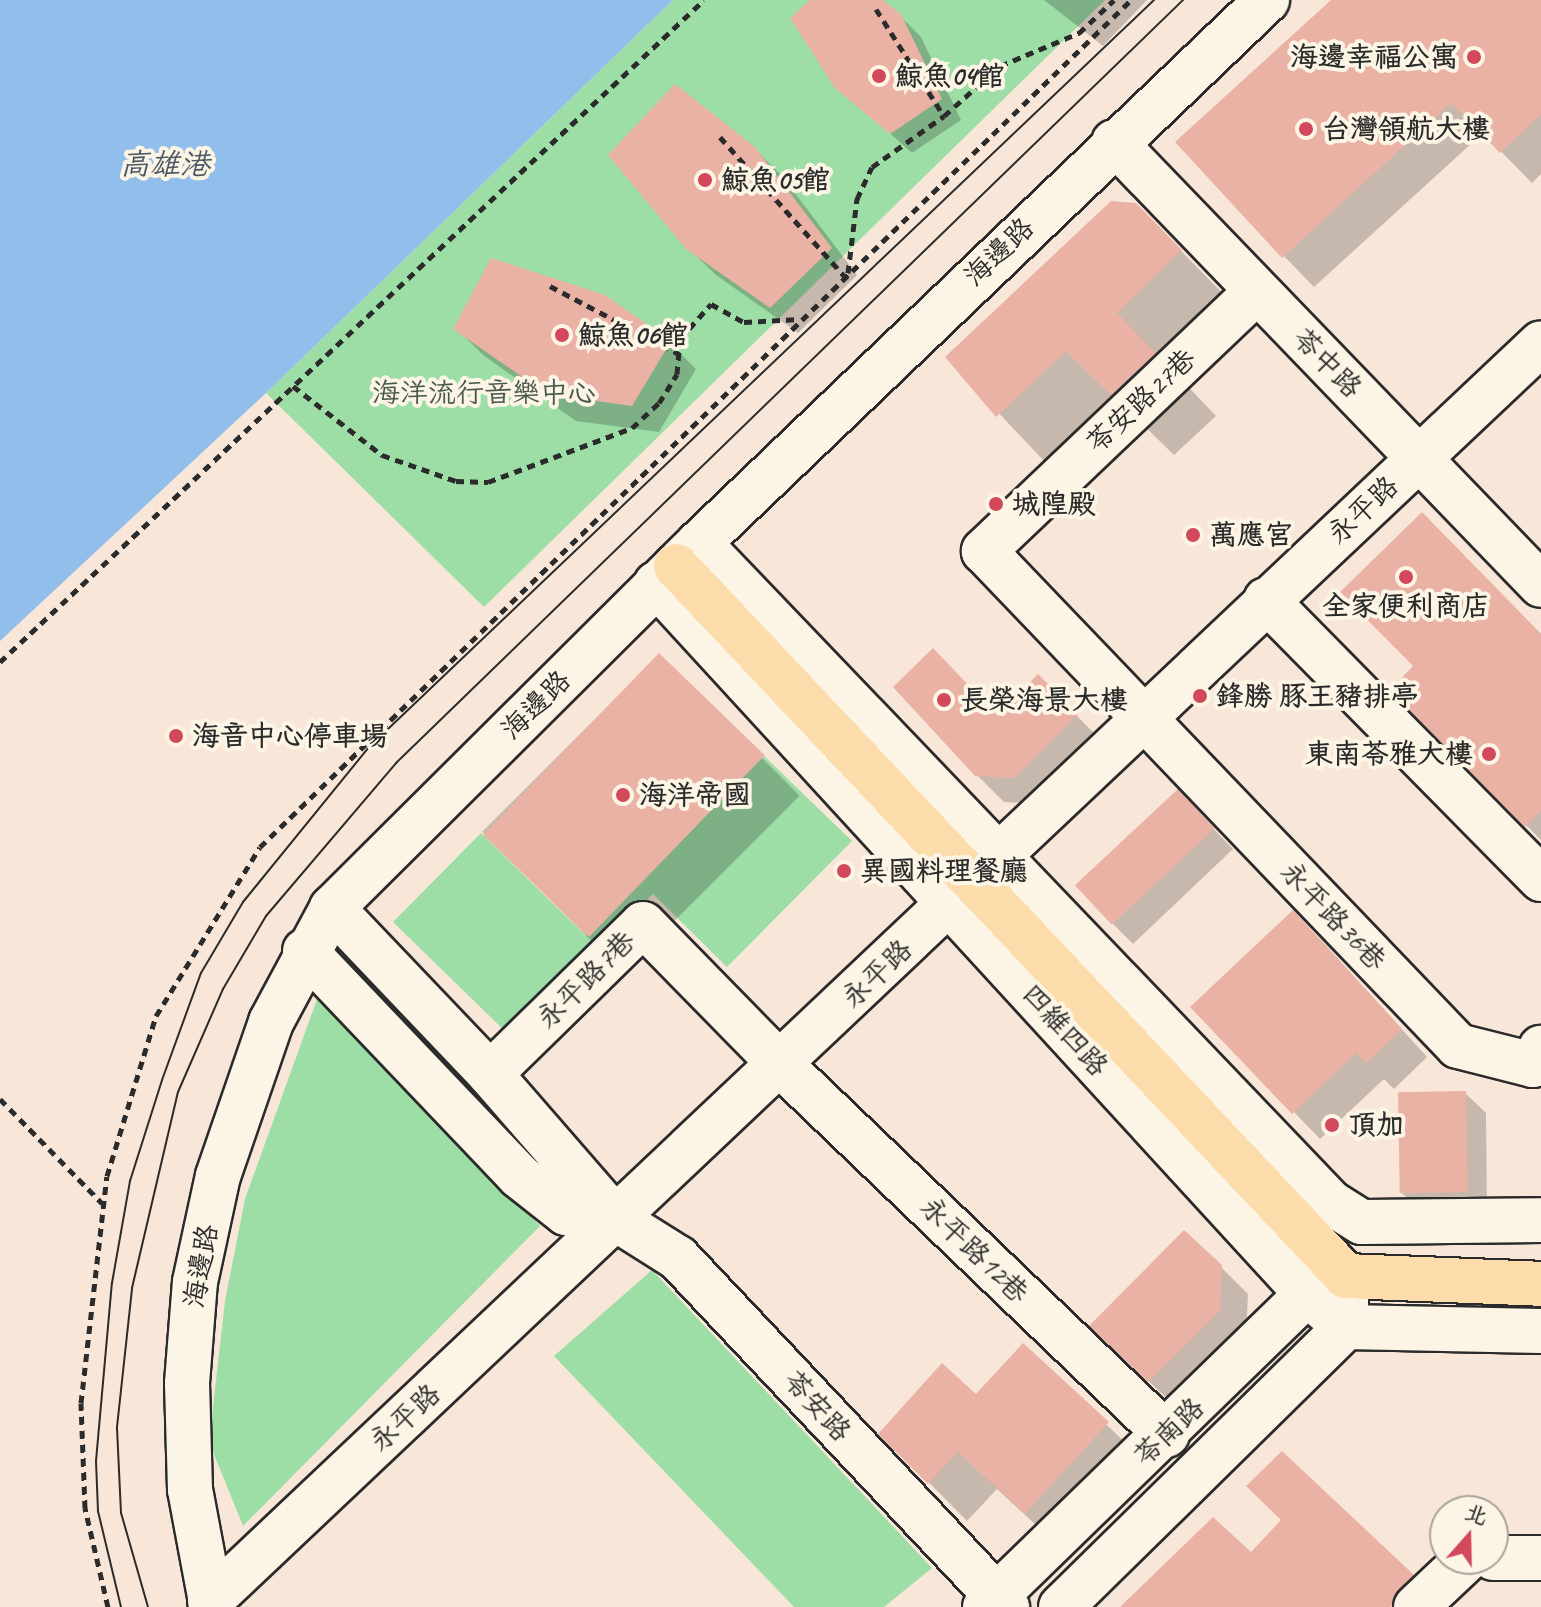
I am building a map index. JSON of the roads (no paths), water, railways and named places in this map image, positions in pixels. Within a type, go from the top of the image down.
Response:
[{"type":"main road","name":"四維四路","points":[[677,564],[1346,1276]]},
{"type":"main road","points":[[1346,1276],[1541,1284]]},
{"type":"street","name":"海邊路","points":[[211,1604],[190,1490],[187,1383],[195,1282],[218,1176],[271,1022],[305,951],[332,908],[677,564],[1114,142],[1267,0]]},
{"type":"street","name":"苓中路","points":[[1114,142],[1541,585]]},
{"type":"street","name":"苓安路27巷","points":[[1141,717],[984,551],[1256,292]]},
{"type":"street","name":"永平路","points":[[211,1604],[616,1219],[782,1066],[1141,717],[1541,343]]},
{"type":"street","points":[[1266,600],[1541,879]]},
{"type":"street","name":"永平路36巷","points":[[1141,717],[1458,1046],[1533,1065],[1541,1048]]},
{"type":"street","name":"四維四路","points":[[972,879],[1331,1203],[1362,1222]]},
{"type":"street","name":"四維四路","points":[[972,879],[1307,1294],[1346,1327]]},
{"type":"street","name":"苓安路","points":[[332,908],[490,1074],[616,1219],[678,1258],[996,1603]]},
{"type":"street","name":"永平路7巷","points":[[490,1074],[643,924],[782,1066]]},
{"type":"street","name":"苓安路","points":[[305,951],[519,1176],[566,1213],[616,1219]]},
{"type":"street","name":"永平路12巷","points":[[782,1066],[1167,1435]]},
{"type":"street","points":[[1541,1220],[1362,1222],[1346,1276],[1346,1327],[1541,1331]]},
{"type":"street","name":"苓南路","points":[[996,1603],[1307,1294],[1346,1276]]},
{"type":"street","name":"苓南路","points":[[1061,1607],[1346,1327]]},
{"type":"street","points":[[1509,1558],[1541,1558]]},
{"type":"street","points":[[1416,1607],[1450,1575]]},
{"type":"water","name":"高雄港","points":[[0,0],[673,0],[266,393],[0,641]]},
{"type":"tram line","points":[[121,1607],[98,1511],[96,1461],[112,1283],[130,1181],[162,1080],[201,973],[243,902],[368,748],[1154,0]]},
{"type":"tram line","points":[[148,1607],[121,1513],[117,1427],[132,1288],[178,1092],[223,989],[266,916],[396,763],[1183,0]]},
{"type":"place","name":"海邊幸福公寓","points":[[1474,57]]},
{"type":"place","name":"鯨魚04館","points":[[879,76]]},
{"type":"place","name":"台灣領航大樓","points":[[1306,129]]},
{"type":"place","name":"鯨魚05館","points":[[705,180]]},
{"type":"place","name":"鯨魚06館","points":[[562,335]]},
{"type":"place","name":"城隍殿","points":[[996,504]]},
{"type":"place","name":"萬應宮","points":[[1193,535]]},
{"type":"place","name":"全家便利商店","points":[[1406,577]]},
{"type":"place","name":"鋒勝 豚王豬排亭","points":[[1200,696]]},
{"type":"place","name":"長榮海景大樓","points":[[944,700]]},
{"type":"place","name":"海音中心停車場","points":[[176,736]]},
{"type":"place","name":"東南苓雅大樓","points":[[1489,754]]},
{"type":"place","name":"海洋帝國","points":[[623,795]]},
{"type":"place","name":"異國料理餐廳","points":[[844,871]]},
{"type":"place","name":"頂加","points":[[1332,1125]]},
{"type":"park label","name":"海洋流行音樂中心","points":[[484,393]]}]
